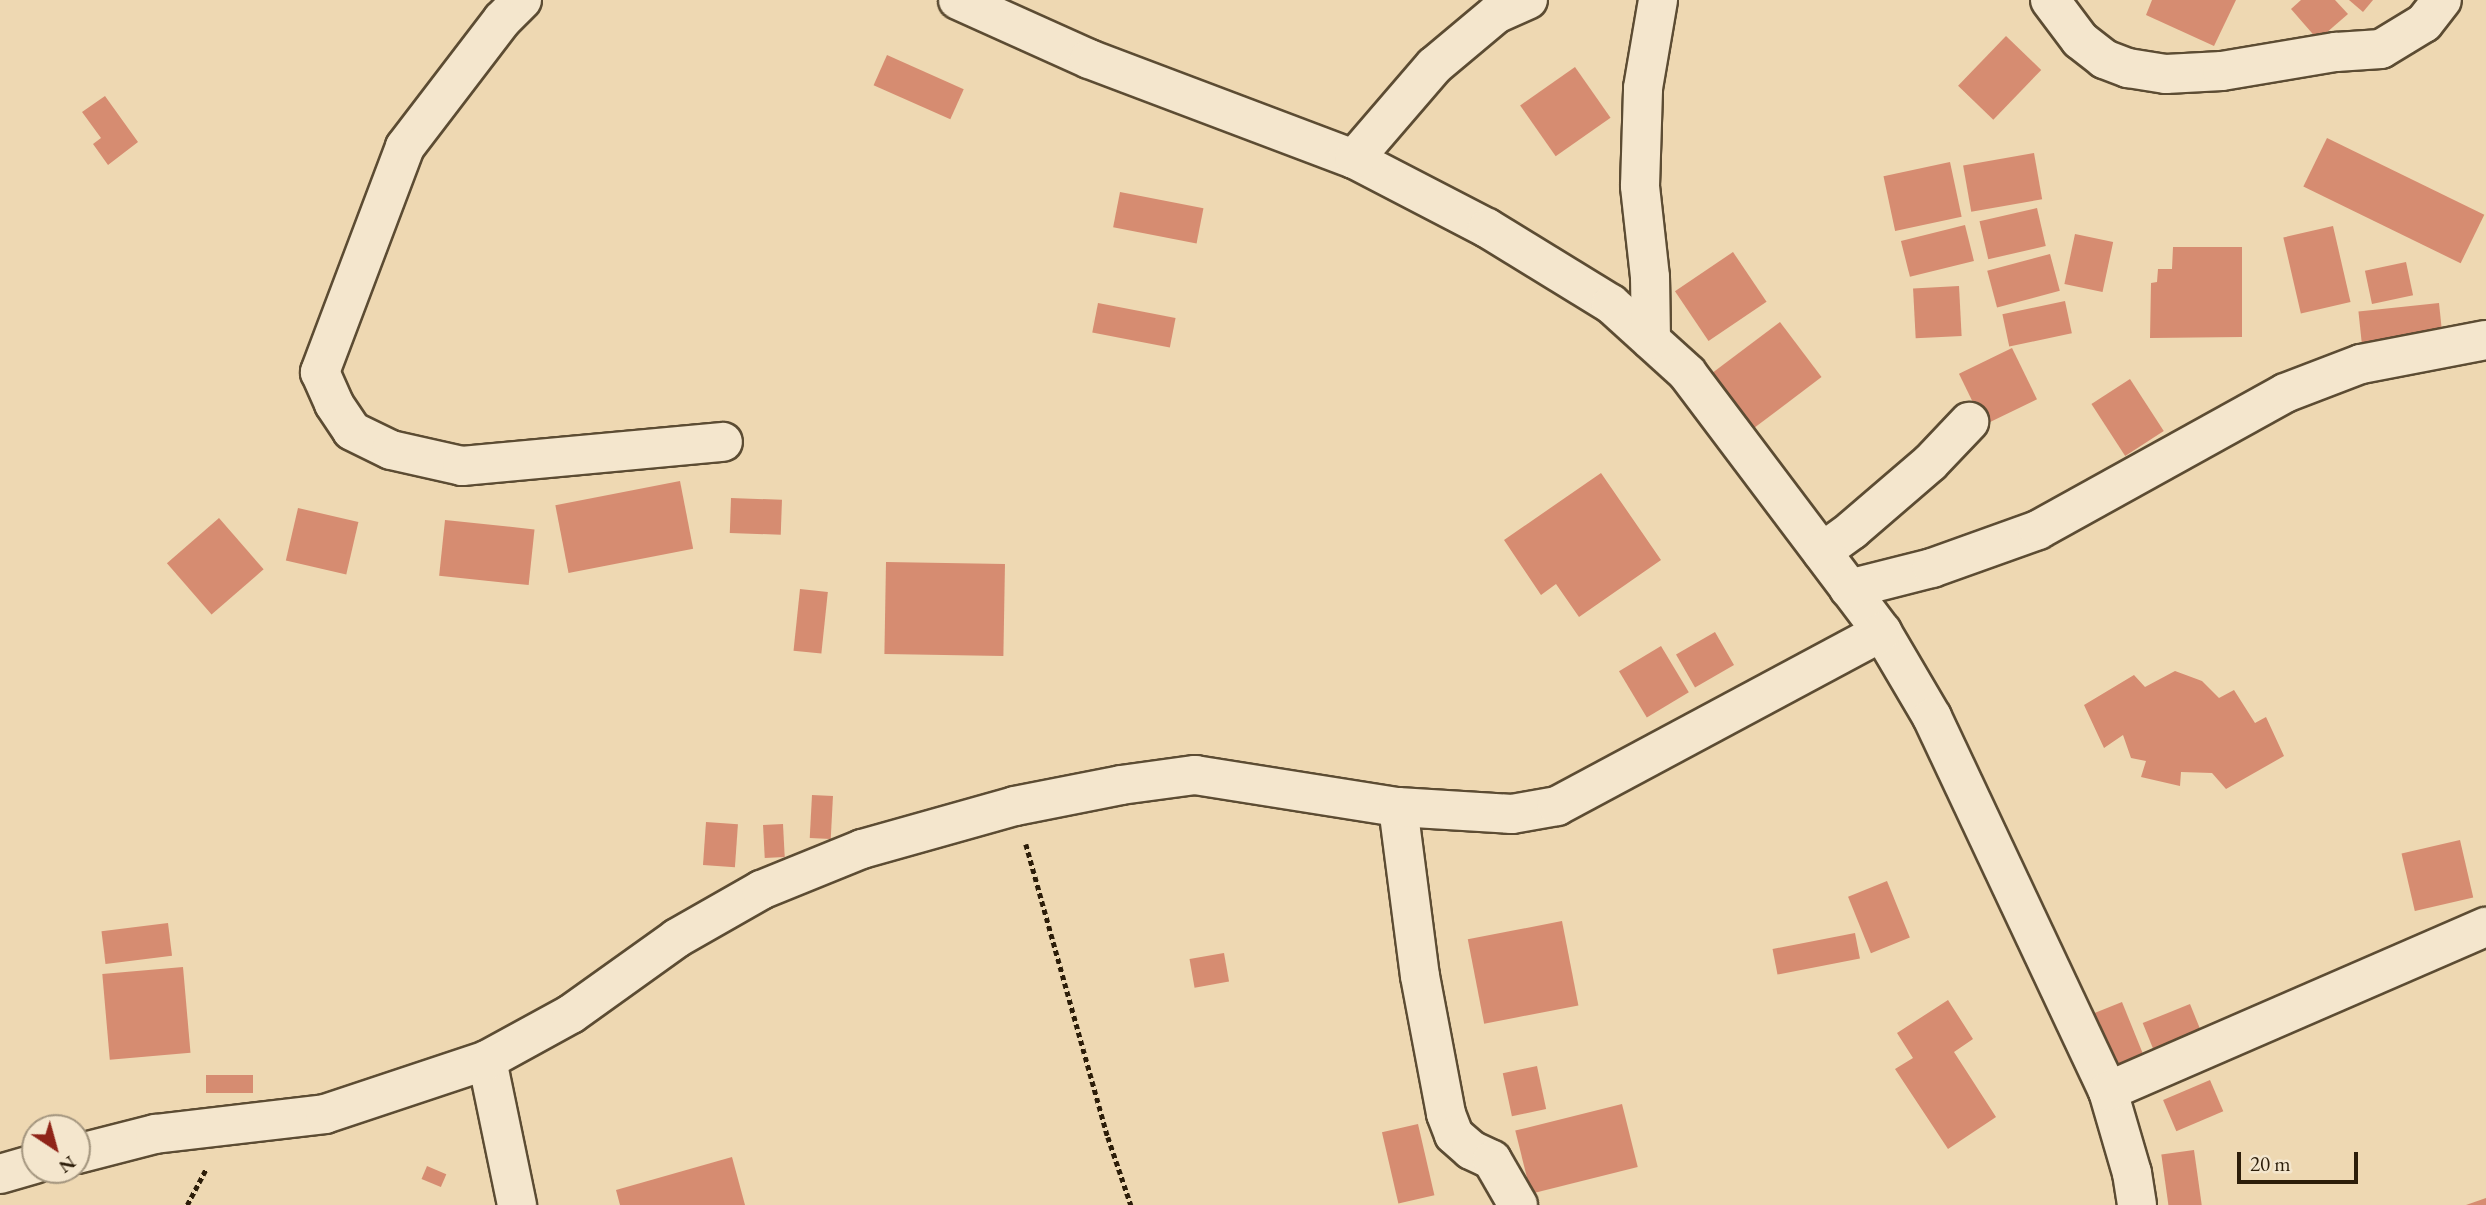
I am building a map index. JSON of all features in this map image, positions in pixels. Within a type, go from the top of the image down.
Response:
[{"type":"street","points":[[522,0],[502,20],[405,147],[320,372],[334,404],[352,431],[362,436],[391,450],[462,466],[723,442]]},
{"type":"street","points":[[958,0],[1089,59],[1354,159],[1487,228],[1611,304],[1687,373],[1882,632],[1932,717],[2108,1091],[2132,1173],[2137,1205]]},
{"type":"street","points":[[1354,159],[1434,66],[1496,14],[1528,0]]},
{"type":"street","points":[[1651,340],[1650,277],[1641,174],[1643,88],[1658,0]]},
{"type":"street","points":[[2050,0],[2080,40],[2104,59],[2128,68],[2166,74],[2222,71],[2336,52],[2381,49],[2424,23],[2442,0]]},
{"type":"street","points":[[1849,589],[1932,568],[2038,530],[2286,393],[2361,364],[2486,340]]},
{"type":"street","points":[[1822,552],[1919,472],[1969,422]]},
{"type":"street","points":[[91,1150],[155,1134],[227,1128],[325,1114],[487,1060],[571,1014],[677,938],[761,890],[862,849],[1015,806],[1121,785],[1195,775],[1398,807],[1513,814],[1557,806],[1882,632]]},
{"type":"street","points":[[1398,807],[1420,976],[1446,1114],[1454,1135],[1471,1150],[1492,1160],[1518,1205]]},
{"type":"street","points":[[2108,1091],[2486,927]]},
{"type":"street","points":[[487,1060],[517,1205]]},
{"type":"street","points":[[0,1174],[21,1168]]},
{"type":"path","points":[[1015,806],[1108,1137],[1131,1205]]},
{"type":"building","points":[[2152,0],[2236,0],[2214,46],[2146,15]]},
{"type":"building","points":[[2301,0],[2335,0],[2348,14],[2318,40],[2291,9]]},
{"type":"building","points":[[2349,0],[2373,0],[2363,12]]},
{"type":"building","points":[[2006,36],[2041,70],[1993,120],[1958,86]]},
{"type":"building","points":[[887,55],[964,89],[950,119],[874,85]]},
{"type":"building","points":[[1575,67],[1611,118],[1556,156],[1520,105]]},
{"type":"building","points":[[105,96],[138,142],[108,165],[93,144],[101,138],[82,112]]},
{"type":"building","points":[[2327,138],[2484,215],[2461,263],[2303,187]]},
{"type":"building","points":[[2034,153],[2042,199],[1971,212],[1963,166]]},
{"type":"building","points":[[1950,162],[1962,217],[1895,231],[1883,176]]},
{"type":"building","points":[[1120,192],[1203,208],[1197,244],[1113,227]]},
{"type":"building","points":[[2037,208],[2046,246],[1988,259],[1980,221]]},
{"type":"building","points":[[1965,225],[1974,261],[1910,277],[1901,241]]},
{"type":"building","points":[[2333,226],[2351,302],[2301,313],[2283,237]]},
{"type":"building","points":[[2075,234],[2113,242],[2103,292],[2064,284]]},
{"type":"building","points":[[2173,247],[2242,247],[2242,337],[2150,338],[2151,283],[2157,282],[2158,269],[2172,269]]},
{"type":"building","points":[[1733,252],[1767,302],[1709,341],[1675,291]]},
{"type":"building","points":[[2050,254],[2060,291],[1997,308],[1987,271]]},
{"type":"building","points":[[2406,262],[2413,295],[2372,304],[2365,271]]},
{"type":"building","points":[[1959,286],[1962,336],[1916,338],[1913,288]]},
{"type":"building","points":[[2065,301],[2072,333],[2009,347],[2002,314]]},
{"type":"building","points":[[1098,303],[1176,318],[1170,348],[1092,332]]},
{"type":"building","points":[[2439,303],[2443,341],[2362,349],[2358,311]]},
{"type":"building","points":[[1780,322],[1822,377],[1752,429],[1711,374]]},
{"type":"building","points":[[2012,348],[2037,399],[1984,425],[1959,374]]},
{"type":"building","points":[[2130,379],[2164,431],[2125,456],[2091,404]]},
{"type":"building","points":[[1601,473],[1661,560],[1579,617],[1556,584],[1541,595],[1504,540]]},
{"type":"building","points":[[680,481],[693,549],[568,573],[555,505]]},
{"type":"building","points":[[731,498],[782,500],[781,535],[730,533]]},
{"type":"building","points":[[298,508],[358,522],[346,575],[286,561]]},
{"type":"building","points":[[219,518],[264,569],[212,615],[167,563]]},
{"type":"building","points":[[445,520],[535,529],[529,585],[439,576]]},
{"type":"building","points":[[886,562],[1005,564],[1003,656],[884,654]]},
{"type":"building","points":[[800,589],[828,592],[821,654],[794,651]]},
{"type":"building","points":[[1715,632],[1734,665],[1695,687],[1676,654]]},
{"type":"building","points":[[1661,646],[1689,692],[1647,718],[1619,671]]},
{"type":"building","points":[[2175,671],[2202,681],[2219,698],[2234,690],[2255,723],[2266,717],[2284,756],[2226,789],[2212,773],[2181,772],[2180,786],[2141,777],[2146,761],[2131,758],[2123,735],[2104,748],[2084,705],[2134,675],[2145,687]]},
{"type":"building","points":[[812,795],[833,796],[831,839],[810,838]]},
{"type":"building","points":[[706,822],[738,824],[735,867],[703,865]]},
{"type":"building","points":[[783,824],[785,857],[765,858],[763,825]]},
{"type":"building","points":[[2460,840],[2473,897],[2415,911],[2402,853]]},
{"type":"building","points":[[1887,881],[1910,938],[1871,953],[1848,897]]},
{"type":"building","points":[[1562,921],[1578,1005],[1484,1024],[1468,939]]},
{"type":"building","points":[[168,923],[172,956],[106,964],[101,931]]},
{"type":"building","points":[[1855,933],[1860,959],[1778,975],[1773,949]]},
{"type":"building","points":[[1224,953],[1229,982],[1195,988],[1190,959]]},
{"type":"building","points":[[183,967],[190,1053],[110,1060],[102,974]]},
{"type":"building","points":[[1948,1000],[1973,1039],[1954,1052],[1996,1117],[1948,1149],[1895,1069],[1913,1058],[1897,1033]]},
{"type":"building","points":[[2122,1002],[2145,1059],[2107,1074],[2084,1017]]},
{"type":"building","points":[[2190,1004],[2203,1036],[2156,1056],[2143,1023]]},
{"type":"building","points":[[1537,1066],[1546,1109],[1512,1116],[1503,1073]]},
{"type":"building","points":[[206,1075],[253,1075],[253,1093],[206,1093]]},
{"type":"building","points":[[2210,1080],[2223,1111],[2176,1131],[2163,1100]]},
{"type":"building","points":[[1622,1104],[1638,1167],[1531,1194],[1515,1131]]},
{"type":"building","points":[[1418,1124],[1434,1195],[1398,1203],[1382,1132]]},
{"type":"building","points":[[2194,1150],[2202,1205],[2168,1205],[2161,1155]]},
{"type":"building","points":[[732,1157],[745,1205],[620,1205],[616,1190]]},
{"type":"building","points":[[427,1166],[446,1174],[441,1187],[422,1179]]},
{"type":"building","points":[[2486,1198],[2486,1205],[2466,1205]]}]
